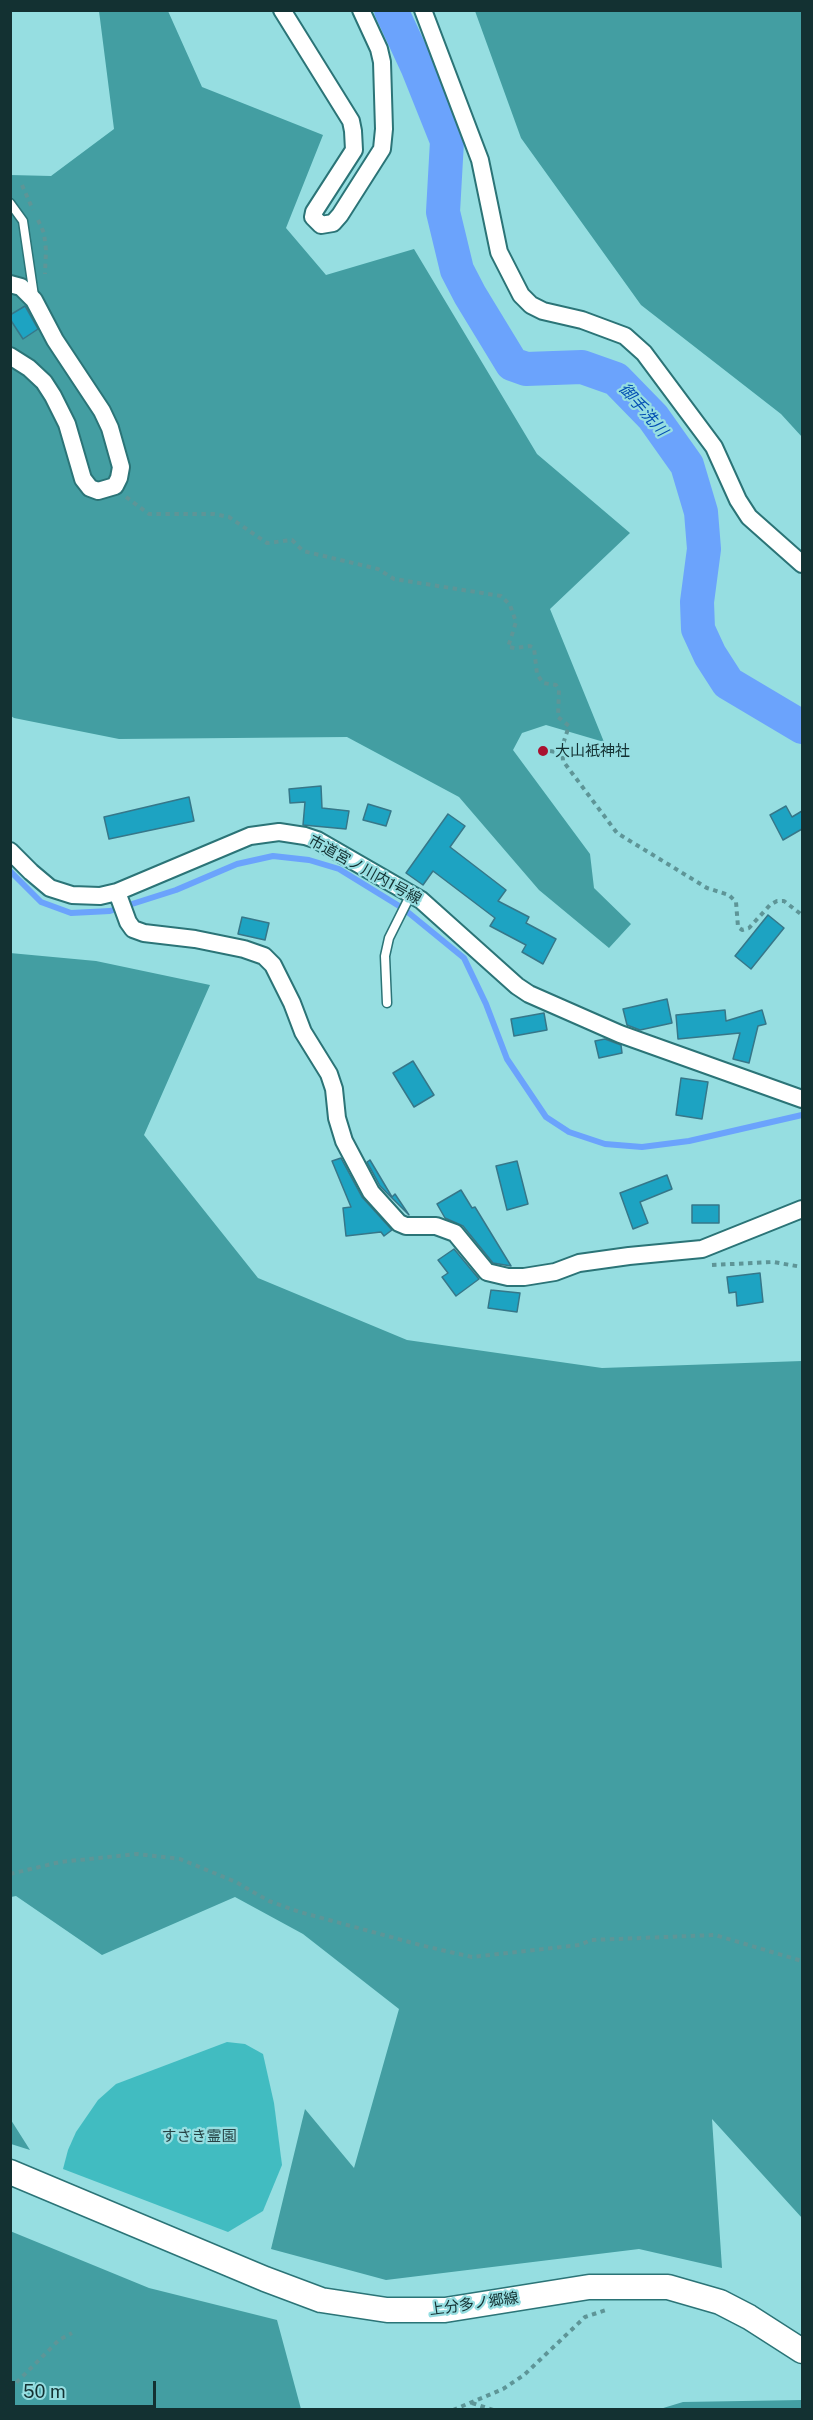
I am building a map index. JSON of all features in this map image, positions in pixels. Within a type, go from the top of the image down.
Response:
[{"type":"main road","name":"上分多ノ郷線","points":[[10,2172],[265,2279],[321,2300],[387,2310],[445,2310],[589,2287],[617,2285],[668,2287],[720,2302],[749,2317],[802,2351]]},
{"type":"street","points":[[282,10],[351,121],[353,131],[354,150],[314,212],[313,217],[321,225],[333,223],[340,216],[382,149],[384,129],[382,62],[379,49],[361,10]]},
{"type":"street","points":[[423,10],[480,160],[500,252],[521,295],[531,305],[543,311],[582,320],[625,336],[644,352],[714,447],[738,500],[749,517],[802,564]]},
{"type":"street","points":[[10,284],[21,287],[34,300],[55,340],[102,411],[110,428],[121,467],[115,486],[98,491],[90,488],[83,479],[67,424],[53,396],[44,382],[29,368],[10,356]]},
{"type":"street","name":"市道宮ノ川内1号線","points":[[10,851],[40,881],[60,892],[82,897],[118,894],[235,840],[250,836],[279,832],[317,840],[435,912],[517,986],[530,994],[620,1034],[802,1100]]},
{"type":"street","points":[[118,894],[124,914],[133,929],[144,933],[225,944],[264,956],[273,965],[292,1003],[303,1032],[329,1074],[334,1089],[337,1118],[344,1141],[371,1192],[399,1223],[406,1226],[436,1226],[455,1233],[487,1272],[508,1277],[524,1277],[555,1272],[579,1263],[702,1249],[802,1209]]},
{"type":"lane","points":[[10,203],[23,221],[34,300]]},
{"type":"lane","points":[[387,1003],[385,956],[397,921],[409,898]]},
{"type":"path","points":[[115,486],[131,502],[149,514],[214,514],[229,517],[267,543],[292,540],[303,551],[378,569],[394,579],[501,597],[510,605],[516,622],[508,647],[530,646],[534,648],[537,674],[543,683],[555,685],[559,690],[558,717],[569,726],[562,747],[563,761],[617,833],[707,888],[729,895],[736,902],[738,927],[742,930],[749,928],[770,905],[777,901],[784,901],[802,915]]},
{"type":"path","points":[[550,751],[562,753]]},
{"type":"path","points":[[10,1874],[60,1862],[136,1854],[180,1859],[236,1882],[269,1901],[300,1912],[472,1957],[580,1945],[591,1940],[715,1935],[802,1961]]},
{"type":"path","points":[[453,2409],[503,2389],[524,2375],[585,2317],[610,2308],[617,2285]]},
{"type":"path","points":[[10,2389],[59,2340],[72,2333]]},
{"type":"path","points":[[471,2403],[493,2409]]},
{"type":"green space","name":"すさき霊園","points":[[227,2042],[245,2044],[263,2054],[274,2103],[282,2165],[263,2211],[228,2232],[63,2169],[76,2132],[98,2100],[116,2084]]},
{"type":"shaded area","points":[[99,11],[168,11],[202,87],[323,135],[286,228],[326,275],[414,249],[537,454],[630,533],[550,609],[604,742],[546,725],[522,733],[513,750],[590,854],[594,888],[631,924],[609,948],[539,890],[459,797],[347,737],[119,739],[11,716],[10,175],[51,176],[114,129]]},
{"type":"shaded area","points":[[475,11],[802,11],[802,437],[781,414],[641,305],[521,138]]},
{"type":"shaded area","points":[[10,953],[96,961],[210,985],[144,1135],[258,1278],[407,1340],[602,1368],[802,1361],[802,2218],[712,2119],[722,2268],[639,2249],[386,2280],[271,2249],[305,2109],[354,2168],[399,2009],[303,1934],[235,1897],[102,1955],[16,1896],[11,1897]]},
{"type":"shaded area","points":[[11,2120],[30,2150],[11,2144]]},
{"type":"shaded area","points":[[10,2231],[149,2288],[277,2320],[301,2409],[11,2409]]},
{"type":"shaded area","points":[[802,2400],[802,2409],[660,2409],[683,2402]]},
{"type":"building","points":[[25,306],[38,329],[23,339],[10,319],[10,315]]},
{"type":"building","points":[[321,786],[322,808],[349,811],[346,829],[303,825],[305,802],[290,803],[289,789]]},
{"type":"building","points":[[189,797],[194,821],[109,839],[104,817]]},
{"type":"building","points":[[368,804],[391,811],[386,826],[363,820]]},
{"type":"building","points":[[786,806],[792,817],[802,811],[802,829],[783,840],[770,815]]},
{"type":"building","points":[[448,814],[465,826],[450,847],[506,890],[498,901],[529,917],[526,923],[556,939],[543,964],[522,952],[526,945],[490,926],[495,918],[433,871],[423,885],[406,873]]},
{"type":"building","points":[[768,915],[784,928],[751,969],[735,956]]},
{"type":"building","points":[[242,917],[269,923],[265,940],[238,934]]},
{"type":"building","points":[[667,999],[672,1023],[640,1030],[627,1025],[623,1009]]},
{"type":"building","points":[[725,1010],[726,1021],[762,1010],[766,1024],[758,1026],[749,1063],[733,1059],[740,1033],[678,1039],[676,1015]]},
{"type":"building","points":[[544,1013],[547,1030],[514,1036],[511,1019]]},
{"type":"building","points":[[605,1039],[621,1045],[622,1053],[599,1058],[595,1041]]},
{"type":"building","points":[[413,1061],[434,1095],[414,1107],[393,1073]]},
{"type":"building","points":[[681,1078],[708,1082],[702,1119],[676,1115]]},
{"type":"building","points":[[341,1158],[362,1197],[392,1230],[384,1236],[381,1232],[346,1236],[343,1208],[351,1207],[332,1161]]},
{"type":"building","points":[[370,1160],[392,1197],[395,1194],[409,1215],[380,1186],[367,1162]]},
{"type":"building","points":[[517,1161],[528,1204],[507,1210],[496,1166]]},
{"type":"building","points":[[667,1175],[672,1189],[640,1202],[648,1223],[633,1229],[620,1193]]},
{"type":"building","points":[[461,1190],[472,1208],[475,1207],[511,1266],[493,1263],[463,1226],[445,1218],[437,1204]]},
{"type":"building","points":[[692,1205],[719,1205],[719,1223],[692,1223]]},
{"type":"building","points":[[454,1249],[479,1279],[456,1296],[442,1277],[448,1273],[438,1260]]},
{"type":"building","points":[[760,1273],[763,1302],[737,1306],[736,1292],[729,1293],[727,1277]]},
{"type":"building","points":[[491,1290],[520,1293],[517,1312],[488,1308]]},
{"type":"waterway","name":"御手洗川","points":[[391,10],[417,66],[447,141],[443,212],[457,270],[470,295],[512,364],[526,369],[582,367],[616,379],[653,417],[687,465],[701,512],[704,549],[697,602],[698,629],[710,655],[728,683],[802,727]]},
{"type":"waterway","points":[[10,871],[41,902],[71,913],[110,911],[176,890],[237,864],[273,856],[309,860],[339,869],[404,909],[464,958],[486,1004],[507,1059],[546,1117],[569,1132],[605,1144],[642,1147],[689,1141],[802,1115]]},
{"type":"place","name":"大山衹神社","points":[[543,751]]}]
